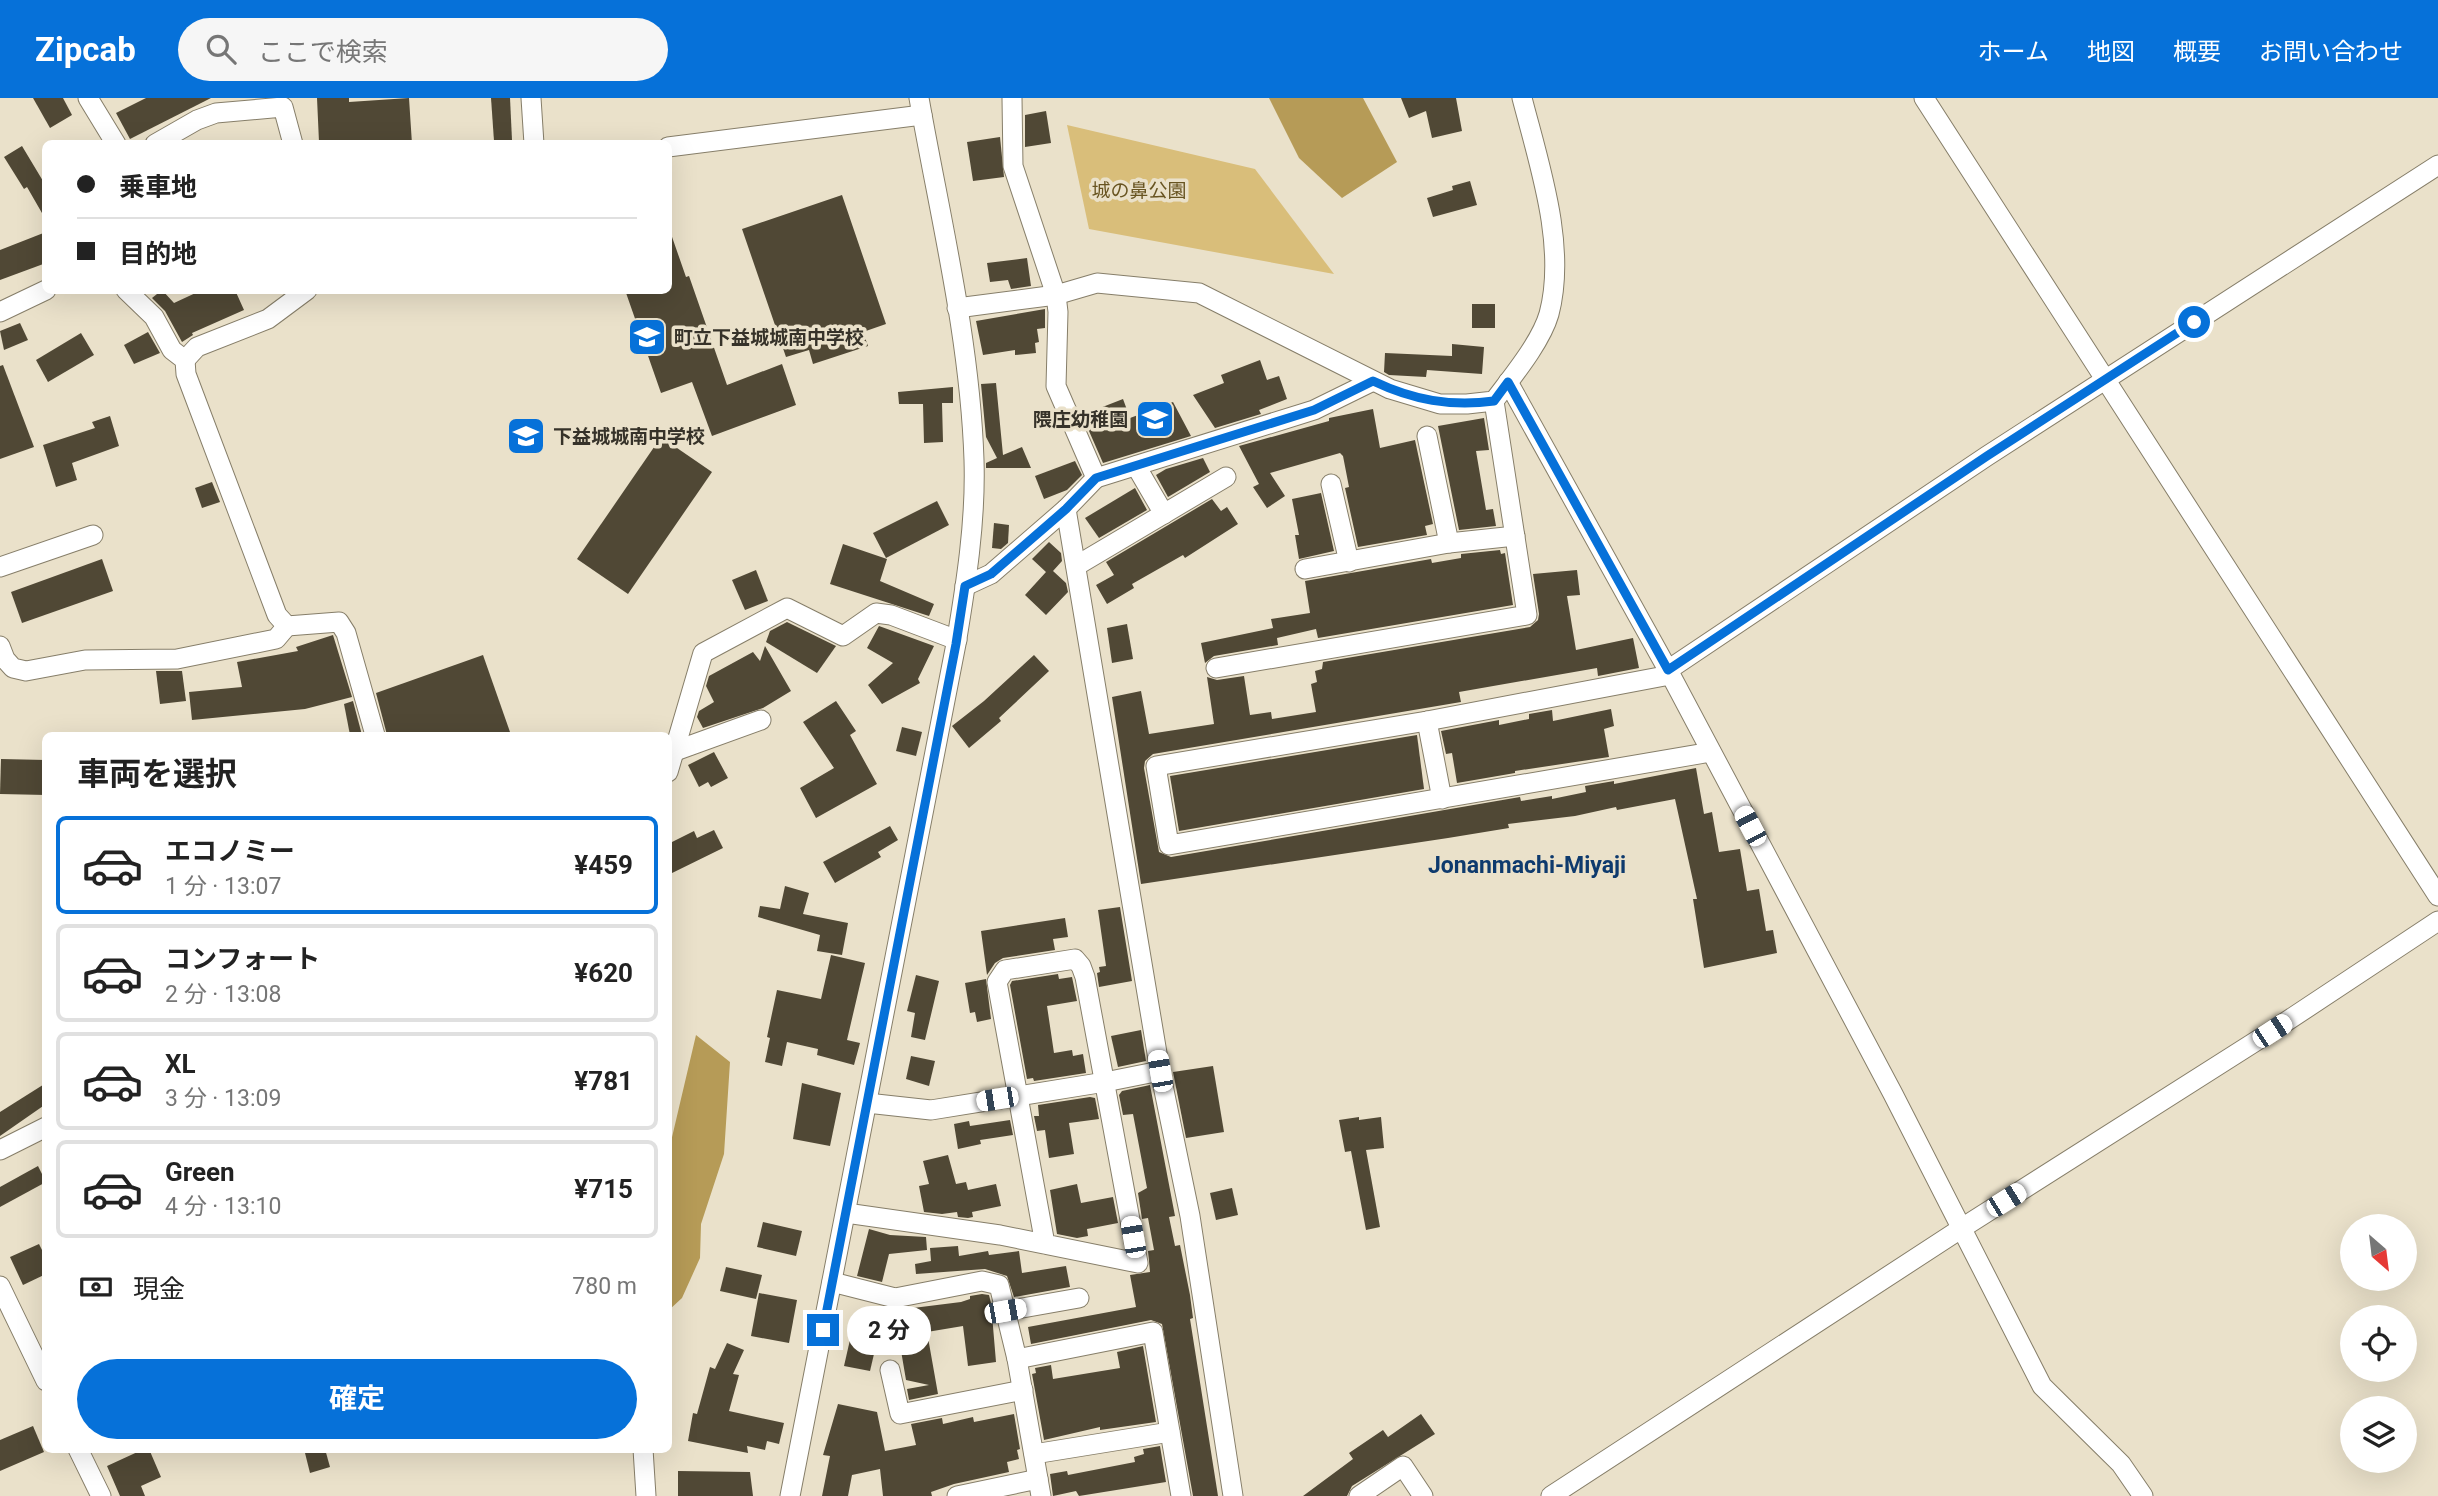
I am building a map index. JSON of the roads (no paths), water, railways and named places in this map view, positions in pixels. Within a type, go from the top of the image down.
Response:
[{"type":"street","points":[[88,98],[114,140]]},
{"type":"street","points":[[531,98],[534,140]]},
{"type":"street","points":[[1012,98],[1013,166],[1056,295],[1056,386],[1096,478]]},
{"type":"street","points":[[1216,668],[1527,615],[1494,401],[1548,315],[1553,281],[1553,219],[1522,98]]},
{"type":"street","points":[[1924,98],[2438,896]]},
{"type":"street","points":[[163,140],[216,113],[282,103],[292,140]]},
{"type":"street","points":[[672,146],[921,106],[957,308],[974,460],[973,525],[957,639],[790,1496]]},
{"type":"street","points":[[1711,752],[1169,845],[1156,766],[1427,721],[1669,672],[2106,380],[2438,164]]},
{"type":"street","points":[[957,308],[1056,295],[1097,283],[1199,293],[1390,389],[1440,404],[1494,401]]},
{"type":"street","points":[[0,312],[42,292]]},
{"type":"street","points":[[130,294],[154,317],[172,350],[184,360],[186,374],[278,615],[287,626]]},
{"type":"street","points":[[184,360],[197,347],[268,319],[302,294]]},
{"type":"street","points":[[965,586],[991,574],[1066,509],[1096,478],[1314,410],[1373,381]]},
{"type":"street","points":[[1508,382],[1669,672],[2042,1385],[2121,1464],[2143,1496]]},
{"type":"street","points":[[1427,436],[1450,543]]},
{"type":"street","points":[[1136,466],[1164,514]]},
{"type":"street","points":[[1076,566],[1226,477]]},
{"type":"street","points":[[1331,484],[1349,562]]},
{"type":"street","points":[[1066,509],[1160,1071],[1190,1216],[1233,1496]]},
{"type":"street","points":[[0,567],[93,535]]},
{"type":"street","points":[[1305,569],[1450,543],[1515,536]]},
{"type":"street","points":[[672,760],[703,653],[781,610],[796,611],[843,636],[876,613],[891,615],[957,639]]},
{"type":"street","points":[[0,646],[5,659],[13,668],[26,671],[85,660],[177,659],[276,639],[287,626],[339,622],[346,634],[374,732]]},
{"type":"street","points":[[675,751],[761,720]]},
{"type":"street","points":[[1427,721],[1442,799]]},
{"type":"street","points":[[1551,1496],[2438,921]]},
{"type":"street","points":[[846,1213],[1045,1244],[1138,1263],[1085,976],[1075,960],[1006,971],[997,982],[1045,1244]]},
{"type":"street","points":[[867,1104],[931,1110],[1160,1071]]},
{"type":"street","points":[[0,1150],[42,1129]]},
{"type":"street","points":[[832,1282],[895,1298],[982,1281],[999,1285],[1017,1359],[1040,1488],[957,1496]]},
{"type":"street","points":[[0,1286],[42,1373]]},
{"type":"street","points":[[1005,1311],[1080,1298]]},
{"type":"street","points":[[1017,1359],[1153,1332],[1181,1496]]},
{"type":"street","points":[[890,1370],[900,1414],[1023,1390]]},
{"type":"street","points":[[1034,1454],[1170,1432]]},
{"type":"street","points":[[80,1453],[100,1496]]},
{"type":"street","points":[[643,1453],[646,1496]]},
{"type":"street","points":[[1359,1496],[1403,1466],[1423,1496]]},
{"type":"place","name":"町立下益城城南中学校","points":[[647,337]]},
{"type":"place","name":"隈庄幼稚園","points":[[1155,419]]},
{"type":"place","name":"下益城城南中学校","points":[[526,436]]},
{"type":"district","name":"Jonanmachi-Miyaji","points":[[1527,865]]},
{"type":"park label","name":"城の鼻公園","points":[[1139,190]]}]
